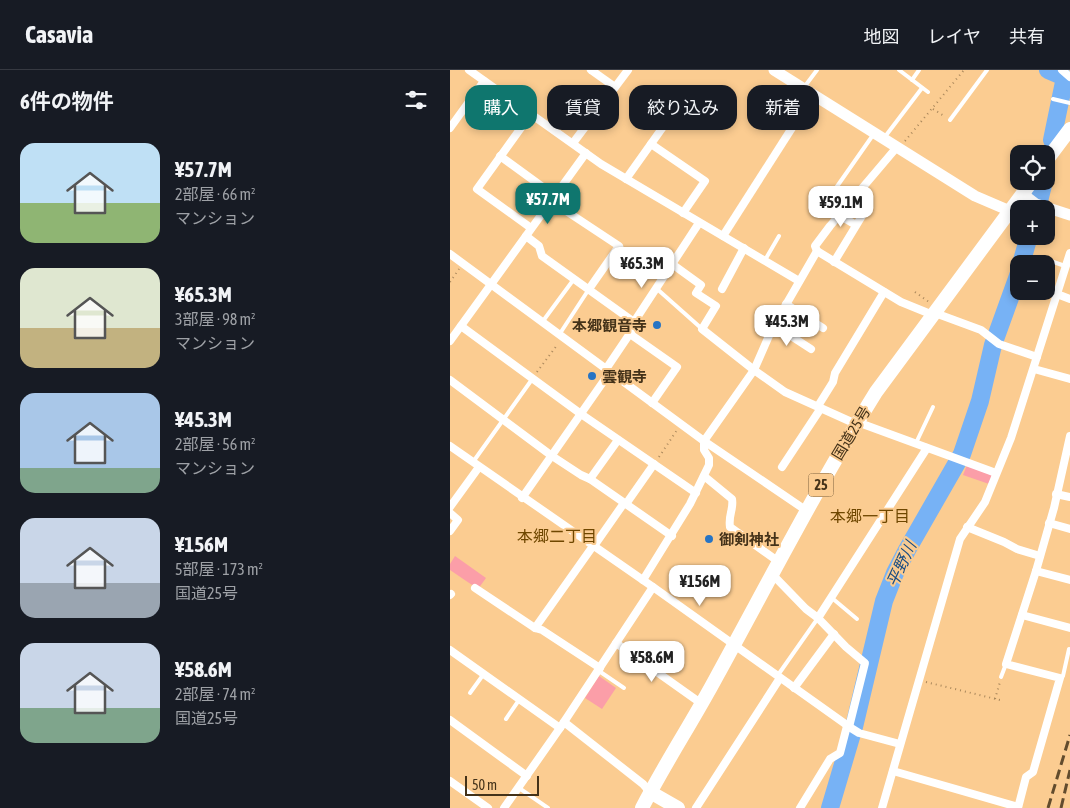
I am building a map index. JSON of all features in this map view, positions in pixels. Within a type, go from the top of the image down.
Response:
[{"type":"highway","points":[[1055,149],[1070,129]]},
{"type":"highway","name":"国道25号","points":[[1018,200],[1025,190]]},
{"type":"highway","name":"国道25号","points":[[642,808],[702,704],[807,511],[876,392],[934,311],[1010,211]]},
{"type":"highway","points":[[650,792],[678,808]]},
{"type":"street","points":[[469,70],[490,85]]},
{"type":"street","points":[[591,70],[612,85]]},
{"type":"street","points":[[617,85],[628,70]]},
{"type":"street","points":[[774,70],[797,85]]},
{"type":"street","points":[[1062,70],[1070,77]]},
{"type":"street","points":[[450,128],[484,81]]},
{"type":"street","points":[[819,99],[975,196],[1010,211]]},
{"type":"street","points":[[537,118],[626,179],[799,281]]},
{"type":"street","points":[[519,130],[477,189],[531,228]]},
{"type":"street","points":[[573,143],[583,130]]},
{"type":"street","points":[[626,179],[662,130]]},
{"type":"street","points":[[723,236],[786,130]]},
{"type":"street","points":[[651,144],[705,181],[683,213]]},
{"type":"street","points":[[643,580],[672,536],[709,465],[709,458],[704,450],[704,441],[754,370],[774,325],[817,251],[816,246],[839,215],[898,148]]},
{"type":"street","points":[[450,341],[586,153]]},
{"type":"street","points":[[500,156],[553,198],[619,246],[589,289]]},
{"type":"street","points":[[1022,194],[1039,205],[1070,215]]},
{"type":"street","points":[[834,262],[868,206]]},
{"type":"street","points":[[839,215],[856,225]]},
{"type":"street","points":[[634,322],[699,223]]},
{"type":"street","points":[[522,498],[581,414],[638,323],[542,256],[539,246],[526,236]]},
{"type":"street","points":[[722,289],[744,248]]},
{"type":"street","points":[[817,251],[901,302],[934,311],[981,330],[994,340],[1037,357]]},
{"type":"street","points":[[882,808],[960,539],[985,502],[1011,438],[1070,253]]},
{"type":"street","points":[[450,254],[704,441],[807,511]]},
{"type":"street","points":[[672,264],[701,285],[696,293],[716,306],[702,329],[785,392],[857,423],[996,473]]},
{"type":"street","points":[[782,467],[819,407],[833,382],[835,373],[884,292]]},
{"type":"street","points":[[1057,294],[1070,298]]},
{"type":"street","points":[[786,304],[823,328]]},
{"type":"street","points":[[774,325],[811,349]]},
{"type":"street","points":[[461,326],[581,414],[696,493]]},
{"type":"street","points":[[630,334],[677,367],[652,403]]},
{"type":"street","points":[[1034,369],[1070,379]]},
{"type":"street","points":[[450,380],[552,456],[590,479],[672,536]]},
{"type":"street","points":[[893,771],[1018,808],[1026,777],[1033,772],[1060,678],[1006,664],[1036,572],[1070,436]]},
{"type":"street","points":[[590,479],[618,440]]},
{"type":"street","points":[[450,446],[851,728],[900,744]]},
{"type":"street","points":[[818,618],[927,448]]},
{"type":"street","points":[[450,507],[476,464]]},
{"type":"street","points":[[534,628],[654,464]]},
{"type":"street","points":[[704,476],[732,498],[734,504],[728,517],[730,528],[775,568],[806,609],[865,663],[851,728],[840,752],[830,759],[800,808]]},
{"type":"street","points":[[1056,494],[1070,497]]},
{"type":"street","points":[[450,514],[458,520],[450,530]]},
{"type":"street","points":[[1049,523],[1070,529]]},
{"type":"street","points":[[967,527],[1004,542],[1017,550],[1040,556]]},
{"type":"street","points":[[1036,572],[1070,580]]},
{"type":"street","points":[[504,808],[562,725],[653,587]]},
{"type":"street","points":[[475,588],[599,669]]},
{"type":"street","points":[[1022,615],[1070,628]]},
{"type":"street","points":[[794,688],[834,634]]},
{"type":"street","points":[[616,643],[702,704]]},
{"type":"street","points":[[450,650],[519,699],[562,725],[643,784],[650,792]]},
{"type":"street","points":[[696,808],[778,677]]},
{"type":"street","points":[[450,720],[527,776]]},
{"type":"street","points":[[450,781],[488,808]]},
{"type":"lane","points":[[811,85],[817,70]]},
{"type":"lane","points":[[899,70],[928,92]]},
{"type":"lane","points":[[912,80],[919,70]]},
{"type":"lane","points":[[950,120],[987,70]]},
{"type":"lane","points":[[831,194],[922,88]]},
{"type":"lane","points":[[1054,99],[1070,103]]},
{"type":"lane","points":[[764,261],[779,236]]},
{"type":"lane","points":[[619,246],[664,277]]},
{"type":"lane","points":[[1055,263],[1066,267]]},
{"type":"lane","points":[[543,322],[574,279]]},
{"type":"lane","points":[[656,288],[702,329]]},
{"type":"lane","points":[[561,336],[589,289]]},
{"type":"lane","points":[[476,464],[503,419],[533,378]]},
{"type":"lane","points":[[916,444],[933,407]]},
{"type":"lane","points":[[831,598],[857,619]]},
{"type":"lane","points":[[778,677],[818,618]]},
{"type":"lane","points":[[1060,678],[1063,676],[1069,649]]},
{"type":"lane","points":[[1001,677],[1006,664]]},
{"type":"lane","points":[[599,669],[624,688]]},
{"type":"lane","points":[[470,693],[483,674]]},
{"type":"lane","points":[[506,719],[519,699]]},
{"type":"lane","points":[[519,787],[548,808]]},
{"type":"path","points":[[898,148],[964,70]]},
{"type":"path","points":[[932,108],[950,120]]},
{"type":"path","points":[[450,282],[463,264]]},
{"type":"path","points":[[915,292],[934,311]]},
{"type":"path","points":[[533,378],[561,336]]},
{"type":"path","points":[[654,464],[681,424]]},
{"type":"path","points":[[995,699],[1001,677]]},
{"type":"path","points":[[919,680],[1000,700]]},
{"type":"shaded area","points":[[967,465],[992,474],[989,484],[963,475]]},
{"type":"shaded area","points":[[455,556],[486,578],[478,589],[450,570],[450,564]]},
{"type":"shaded area","points":[[599,676],[616,688],[602,709],[585,698]]},
{"type":"waterway","name":"平野川","points":[[1048,70],[1062,76],[1064,82],[1052,140]]},
{"type":"waterway","name":"平野川","points":[[1039,200],[1042,190]]},
{"type":"waterway","name":"平野川","points":[[1024,255],[1026,245]]},
{"type":"waterway","name":"平野川","points":[[830,808],[854,727],[884,601],[907,550],[962,454],[980,401],[993,345],[1010,298]]},
{"type":"railway","points":[[1048,808],[1070,735]]},
{"type":"railway","points":[[1061,808],[1070,770]]},
{"type":"place","name":"本郷観音寺","points":[[657,325]]},
{"type":"place","name":"雲観寺","points":[[592,376]]},
{"type":"place","name":"御剣神社","points":[[709,539]]},
{"type":"district","name":"本郷一丁目","points":[[870,516]]},
{"type":"district","name":"本郷二丁目","points":[[557,536]]}]
